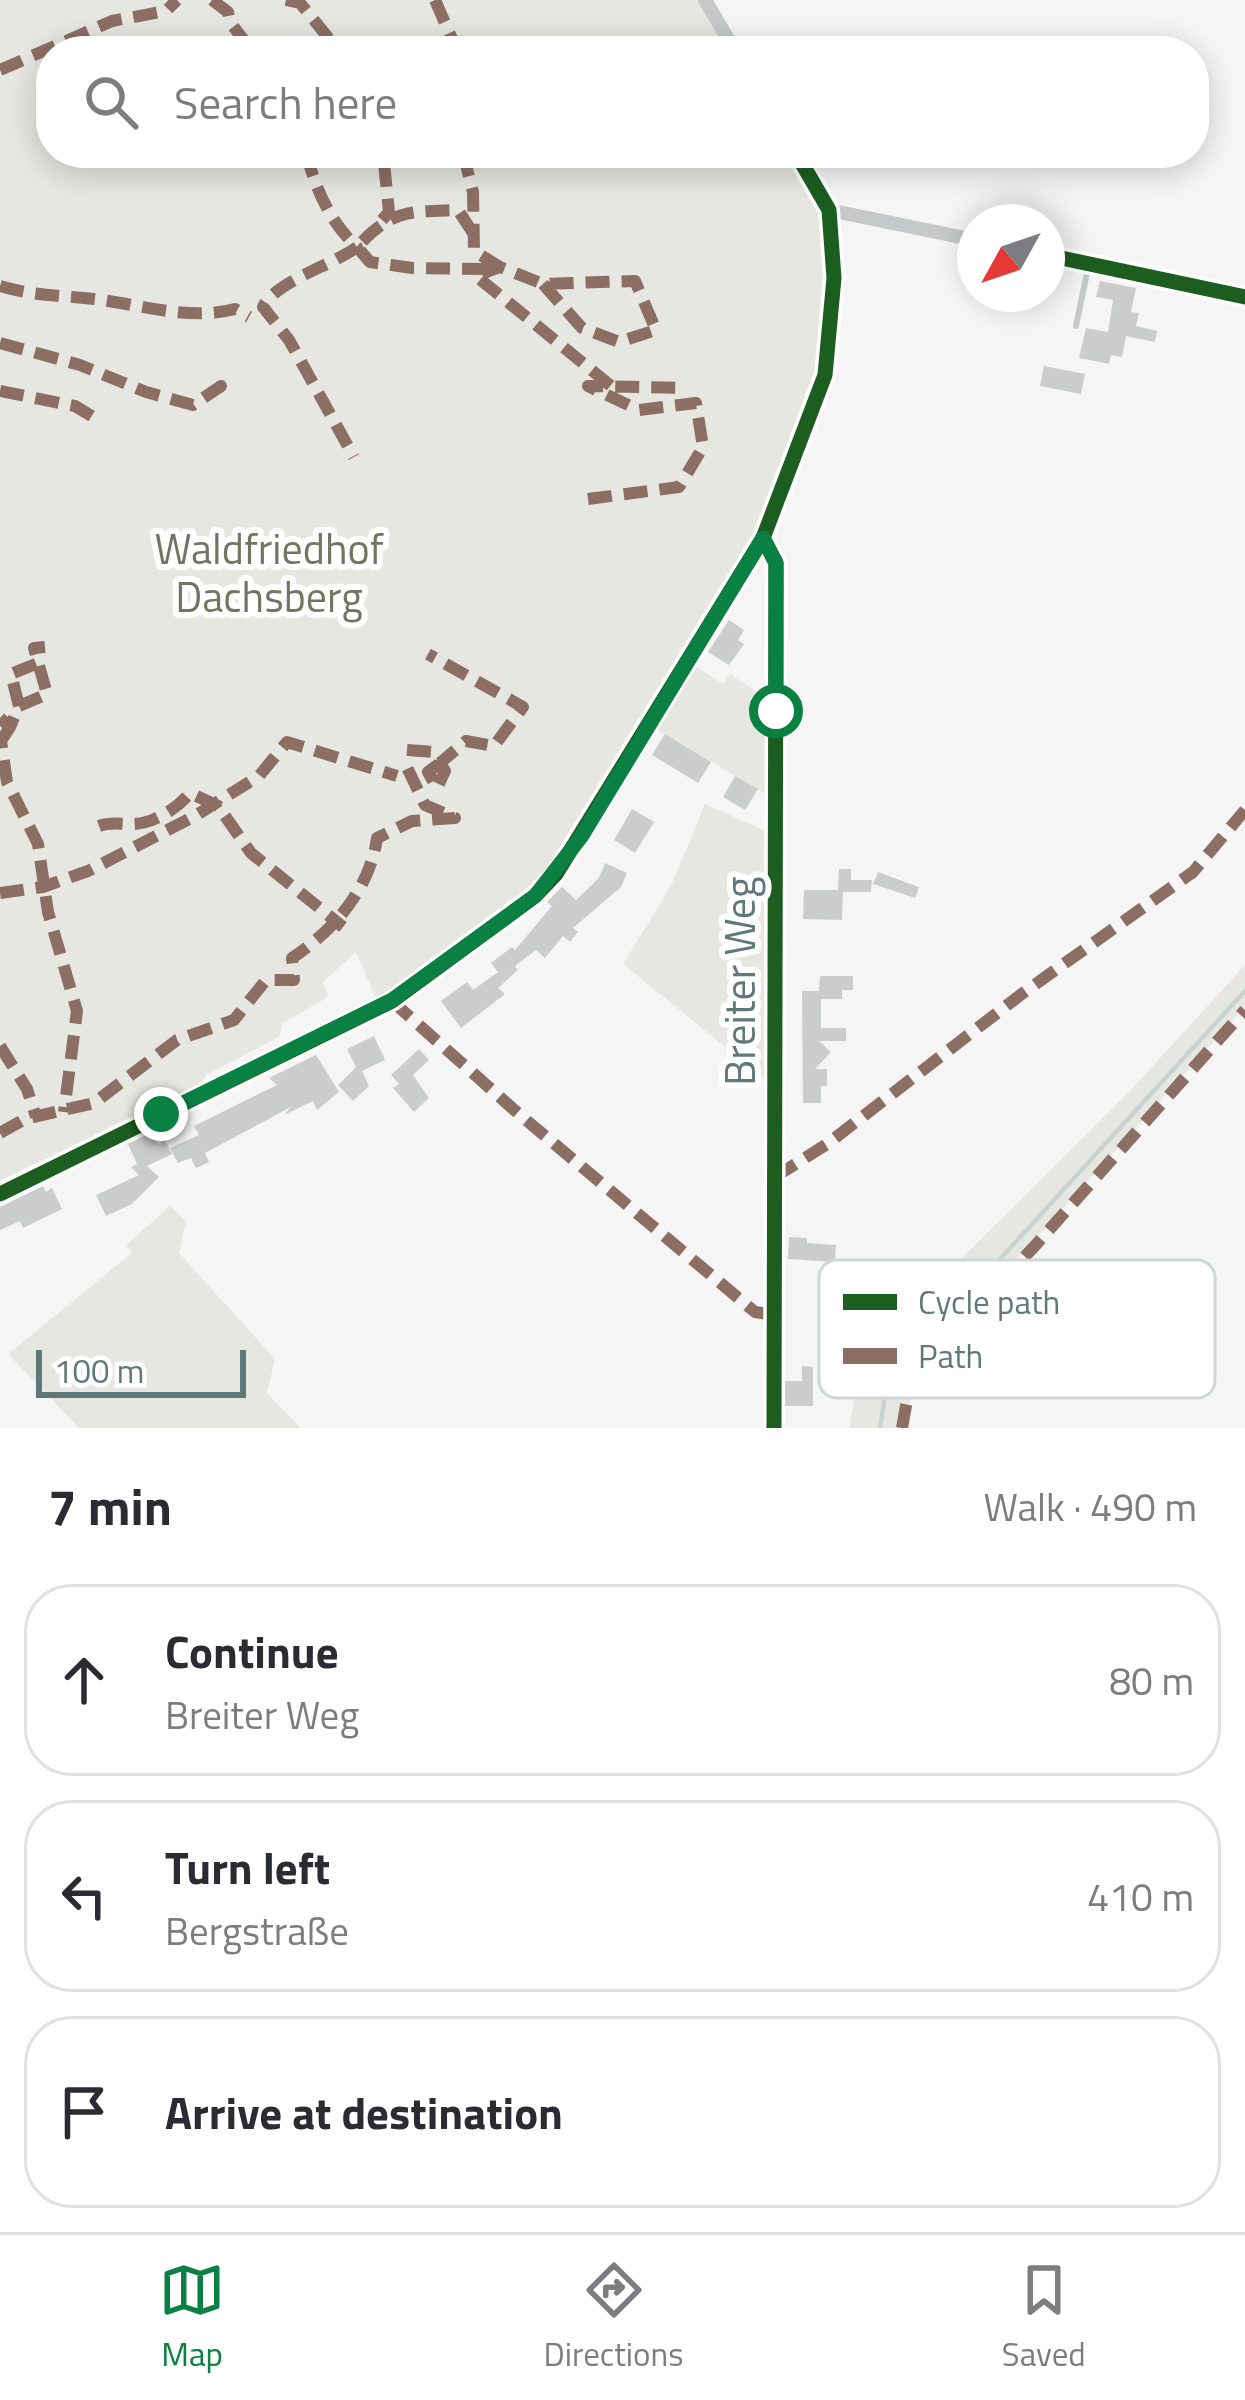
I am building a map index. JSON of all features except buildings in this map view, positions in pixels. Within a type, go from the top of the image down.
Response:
[{"type":"street","points":[[705,0],[726,36]]},
{"type":"street","points":[[0,1194],[392,1000],[535,896],[581,837],[763,538],[825,375],[834,278],[830,210],[805,168]]},
{"type":"street","points":[[830,210],[957,236]]},
{"type":"street","points":[[1065,260],[1245,297]]},
{"type":"street","name":"Breiter Weg","points":[[763,538],[776,563],[774,1428]]},
{"type":"lane","points":[[1076,326],[1089,265]]},
{"type":"green space","name":"Waldfriedhof Dachsberg","points":[[0,0],[697,0],[720,36],[36,36],[36,168],[803,168],[826,204],[828,298],[818,378],[759,534],[578,834],[541,884],[378,1003],[356,952],[323,982],[328,997],[283,1023],[279,1037],[206,1075],[198,1088],[0,1180]]},
{"type":"green space","points":[[694,665],[723,684],[730,674],[769,700],[769,796],[656,729]]},
{"type":"green space","points":[[705,804],[768,832],[767,1081],[623,964],[671,886]]},
{"type":"green space","points":[[1245,965],[1245,1007],[1016,1260],[960,1260],[1129,1092]]},
{"type":"green space","points":[[170,1206],[186,1221],[179,1253],[275,1359],[267,1393],[301,1428],[79,1428],[8,1354],[132,1253],[126,1245]]},
{"type":"green space","points":[[854,1398],[912,1398],[903,1428],[849,1428]]},
{"type":"waterway","points":[[999,1260],[1245,991]]},
{"type":"waterway","points":[[880,1428],[885,1398]]},
{"type":"marked path","points":[[78,36],[112,21],[166,11],[177,0]]},
{"type":"marked path","points":[[212,0],[228,12],[241,36]]},
{"type":"marked path","points":[[286,0],[300,3],[327,36]]},
{"type":"marked path","points":[[435,0],[451,36]]},
{"type":"marked path","points":[[0,70],[36,54]]},
{"type":"marked path","points":[[311,168],[325,204],[357,247],[280,289],[263,307],[289,340],[354,457]]},
{"type":"marked path","points":[[382,220],[389,212],[385,168]]},
{"type":"marked path","points":[[467,168],[473,192],[474,251],[500,267]]},
{"type":"marked path","points":[[473,233],[458,210],[413,213],[381,225],[357,247],[370,262],[490,269]]},
{"type":"marked path","points":[[543,284],[582,328],[619,342],[656,330],[635,281],[543,284],[500,267],[476,276],[611,386]]},
{"type":"marked path","points":[[0,286],[179,312],[235,309],[249,317]]},
{"type":"marked path","points":[[0,343],[193,405],[221,386],[213,393]]},
{"type":"marked path","points":[[588,499],[679,487],[703,447],[696,403],[639,410],[588,386],[685,388]]},
{"type":"marked path","points":[[0,391],[75,406],[98,420]]},
{"type":"marked path","points":[[0,718],[10,727],[19,706],[47,694],[34,648],[45,647]]},
{"type":"marked path","points":[[407,750],[435,752],[440,763],[466,741],[494,746],[523,707],[428,654]]},
{"type":"marked path","points":[[19,706],[11,674],[38,663]]},
{"type":"marked path","points":[[10,727],[1,741],[7,782],[38,844],[48,912],[77,1011],[64,1112]]},
{"type":"marked path","points":[[0,893],[43,887],[88,871],[195,816],[259,776],[287,742],[397,776]]},
{"type":"marked path","points":[[0,1133],[25,1119],[94,1103],[177,1040],[234,1020],[266,980],[294,980],[292,958],[348,907],[367,874],[377,838],[412,821],[455,818],[425,805],[403,759]]},
{"type":"marked path","points":[[440,763],[445,771],[437,788],[428,772],[440,763]]},
{"type":"marked path","points":[[99,826],[154,819],[190,793],[218,806],[251,853],[343,927]]},
{"type":"marked path","points":[[775,1177],[827,1144],[1023,993],[1193,872],[1245,810]]},
{"type":"marked path","points":[[392,1001],[755,1312],[775,1315]]},
{"type":"marked path","points":[[1021,1260],[1245,1010]]},
{"type":"marked path","points":[[0,1046],[27,1089],[36,1117]]},
{"type":"marked path","points":[[902,1428],[907,1398]]},
{"type":"cycle path","points":[[0,1194],[392,1001],[535,896],[556,874],[763,538],[825,375],[834,278],[829,210],[805,168]]},
{"type":"cycle path","points":[[1065,259],[1245,297]]},
{"type":"cycle path","points":[[763,538],[776,563],[774,1428]]},
{"type":"route","points":[[161,1114],[392,1000],[535,896],[581,837],[763,538],[776,563],[776,711]]}]
